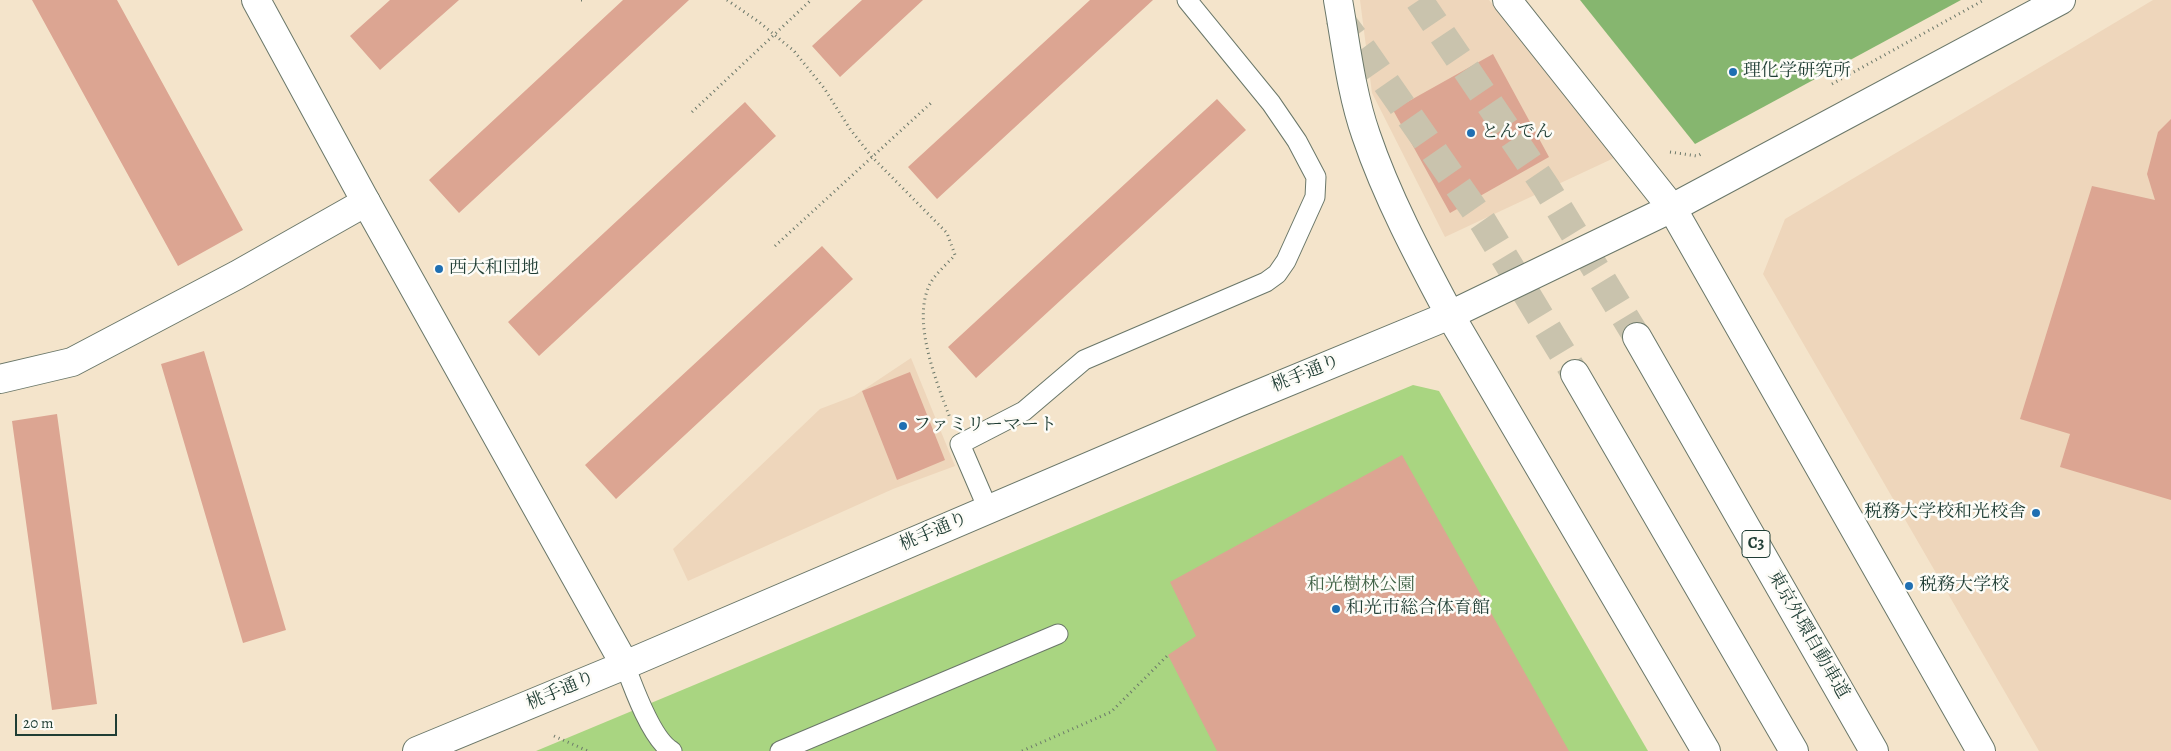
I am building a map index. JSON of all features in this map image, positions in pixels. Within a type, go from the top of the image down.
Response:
[{"type":"main road","points":[[256,0],[366,202],[625,665]]},
{"type":"main road","points":[[1338,0],[1351,81],[1366,134],[1418,256],[1450,315],[1706,751]]},
{"type":"main road","points":[[1507,0],[1672,208],[1981,751]]},
{"type":"main road","name":"桃手通り","points":[[417,751],[625,665],[1237,403],[1450,315],[1672,208],[2061,0]]},
{"type":"main road","points":[[0,379],[72,362],[237,275],[366,202]]},
{"type":"main road","name":"東京外環自動車道","points":[[1637,337],[1874,751]]},
{"type":"main road","points":[[1575,374],[1794,751]]},
{"type":"lane","points":[[988,509],[960,444],[1024,411],[1084,360],[1266,282],[1277,274],[1286,261],[1315,197],[1316,177],[1297,141],[1271,103],[1187,0]]},
{"type":"lane","points":[[780,751],[1058,634]]},
{"type":"lane","points":[[625,665],[649,720],[665,747],[672,751]]},
{"type":"path","points":[[727,0],[794,51],[824,88],[850,129],[872,157],[947,233],[955,255],[930,283],[924,298],[924,328],[928,357],[960,444]]},
{"type":"path","points":[[692,112],[811,0]]},
{"type":"path","points":[[1830,85],[1984,0]]},
{"type":"path","points":[[775,246],[931,103]]},
{"type":"path","points":[[1665,149],[1671,153],[1697,156],[1709,151]]},
{"type":"path","points":[[1022,751],[1111,712],[1168,656]]},
{"type":"path","points":[[554,736],[588,751]]},
{"type":"shaded area","points":[[1360,0],[1489,0],[1614,158],[1445,237],[1372,93]]},
{"type":"shaded area","name":"税務大学校和光校舎","points":[[2153,0],[2171,0],[2171,751],[2039,751],[1763,274],[1785,219]]},
{"type":"shaded area","points":[[911,358],[955,466],[893,489],[688,581],[673,549],[820,409],[854,396]]},
{"type":"green space","name":"理化学研究所","points":[[1580,0],[1961,0],[1695,144]]},
{"type":"green space","name":"和光樹林公園","points":[[1413,385],[1439,391],[1648,751],[536,751]]},
{"type":"building","points":[[32,0],[117,0],[243,230],[178,266]]},
{"type":"building","points":[[390,0],[459,0],[380,70],[350,36]]},
{"type":"building","points":[[623,0],[689,0],[459,213],[429,180]]},
{"type":"building","points":[[862,0],[923,0],[840,77],[812,46]]},
{"type":"building","points":[[1090,0],[1153,0],[937,199],[908,167]]},
{"type":"building","name":"とんでん","points":[[1493,54],[1549,157],[1450,213],[1393,110]]},
{"type":"building","points":[[1217,99],[1246,130],[976,378],[948,347]]},
{"type":"building","points":[[745,102],[776,136],[539,356],[508,322]]},
{"type":"building","points":[[2171,119],[2171,500],[2060,467],[2070,434],[2020,419],[2092,186],[2155,200],[2147,174],[2158,132]]},
{"type":"building","points":[[822,246],[853,279],[616,499],[585,465]]},
{"type":"building","points":[[204,351],[286,630],[243,643],[161,364]]},
{"type":"building","name":"ファミリーマート","points":[[910,372],[945,460],[897,480],[862,391]]},
{"type":"building","points":[[57,414],[97,704],[52,710],[12,421]]},
{"type":"building","name":"和光市総合体育館","points":[[1402,455],[1569,751],[1217,751],[1168,655],[1196,636],[1170,582]]},
{"type":"tunnel","points":[[1419,0],[1546,187],[1637,337]]},
{"type":"tunnel","points":[[1337,15],[1483,222],[1575,374]]},
{"type":"place","name":"理化学研究所","points":[[1733,72]]},
{"type":"place","name":"とんでん","points":[[1471,133]]},
{"type":"place","name":"西大和団地","points":[[439,269]]},
{"type":"place","name":"ファミリーマート","points":[[903,426]]},
{"type":"place","name":"税務大学校和光校舎","points":[[2036,513]]},
{"type":"place","name":"税務大学校","points":[[1909,586]]},
{"type":"place","name":"和光市総合体育館","points":[[1336,609]]}]
